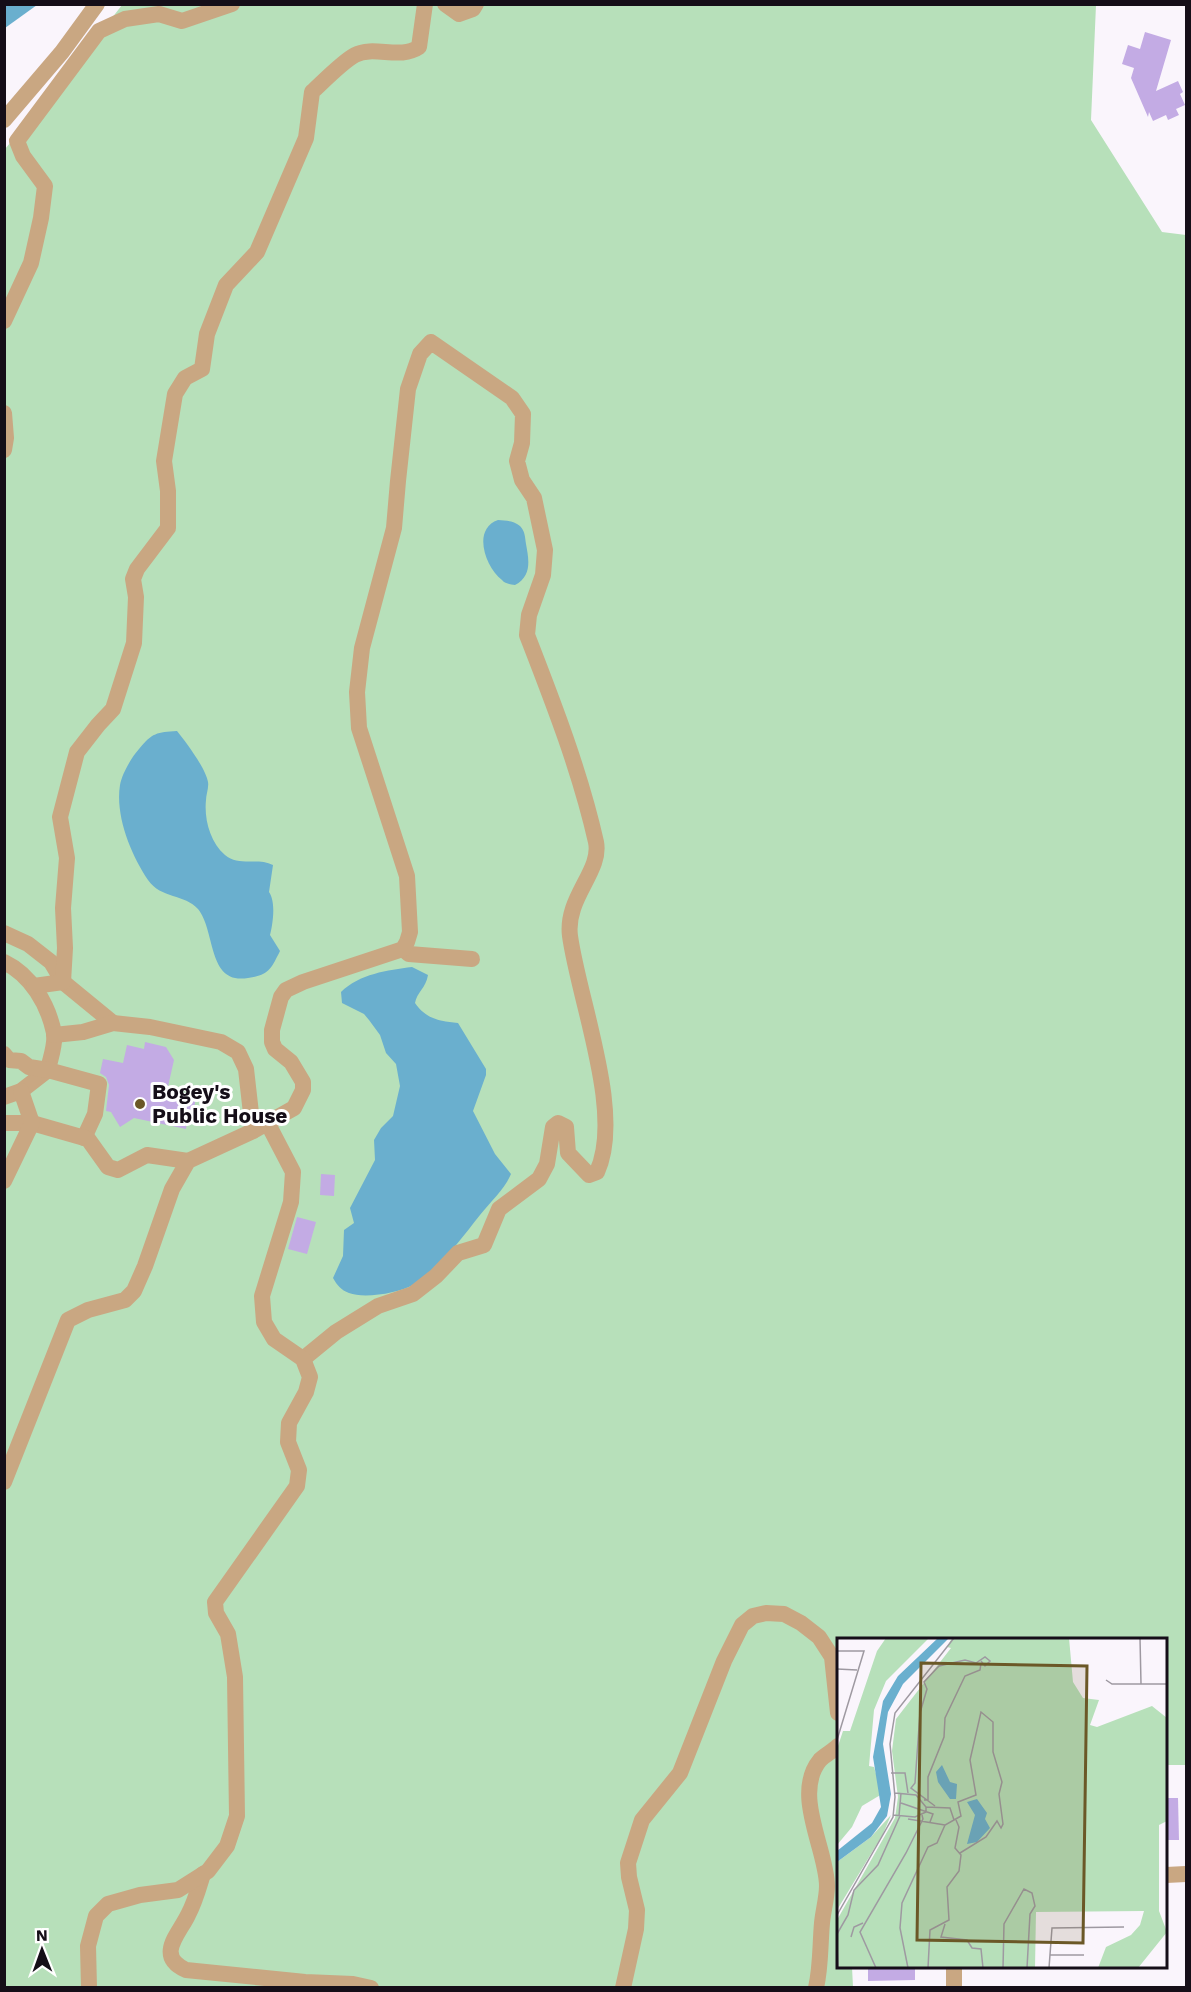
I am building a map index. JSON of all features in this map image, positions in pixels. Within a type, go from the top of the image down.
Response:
[{"type":"street","points":[[4,120],[62,52],[97,4]]},
{"type":"street","points":[[63,982],[65,948],[63,908],[67,858],[60,817],[77,752],[113,709],[134,643],[136,597],[133,579],[137,569],[168,528],[168,491],[164,461],[175,394],[185,378],[202,369],[207,334],[226,285],[257,252],[306,138],[312,92],[355,54],[381,51],[409,53],[419,48],[425,4]]},
{"type":"street","points":[[445,4],[459,14],[473,9],[476,4]]},
{"type":"street","points":[[4,321],[31,263],[45,186],[23,156],[17,141],[99,31],[125,19],[159,9],[182,21],[226,6]]},
{"type":"street","points":[[4,1123],[32,1123],[84,1138],[92,1144],[108,1167],[118,1170],[147,1155],[188,1161],[260,1128],[294,1108],[303,1090],[303,1082],[295,1067],[275,1049],[272,1042],[272,1030],[280,997],[286,990],[303,982],[403,950],[410,932],[407,876],[359,728],[357,692],[362,648],[394,528],[408,389],[420,354],[432,342],[512,398],[523,414],[522,443],[517,461],[522,480],[534,498],[545,550],[543,575],[529,615],[527,635],[577,773],[596,844],[597,857],[569,917],[573,960],[602,1083],[605,1146],[603,1159],[597,1172],[588,1175],[568,1153],[566,1127],[558,1123],[553,1127],[547,1164],[539,1179],[499,1209],[484,1245],[458,1253],[436,1276],[413,1294],[378,1306],[336,1332],[303,1359]]},
{"type":"street","points":[[4,413],[6,438],[4,450]]},
{"type":"street","points":[[4,933],[28,944],[51,962],[63,982],[113,1023]]},
{"type":"street","points":[[403,950],[409,954],[472,959]]},
{"type":"street","points":[[4,962],[15,967],[34,986],[42,1000],[54,1035],[48,1070],[13,1094],[32,1123]]},
{"type":"street","points":[[34,986],[63,982]]},
{"type":"street","points":[[54,1035],[83,1032],[113,1023],[150,1027],[221,1042],[238,1052],[246,1069],[260,1128],[292,1172],[291,1202],[262,1296],[264,1322],[274,1338],[303,1359],[310,1377],[306,1392],[288,1423],[288,1442],[299,1470],[297,1486],[215,1602],[216,1613],[228,1634],[235,1677],[237,1816],[227,1846],[208,1870],[178,1890],[140,1895],[108,1904],[96,1917],[88,1946],[89,1988]]},
{"type":"street","points":[[4,1054],[9,1060],[21,1061],[29,1067],[99,1084],[95,1114],[84,1138]]},
{"type":"street","points":[[4,1181],[32,1123]]},
{"type":"street","points":[[4,1482],[68,1320],[88,1310],[125,1300],[134,1292],[172,1189],[188,1161]]},
{"type":"street","points":[[623,1988],[637,1910],[628,1877],[628,1863],[642,1820],[680,1773],[724,1661],[742,1625],[753,1616],[766,1613],[784,1614],[801,1623],[819,1637],[832,1657],[837,1704]]},
{"type":"street","points":[[816,1988],[820,1969],[822,1923],[827,1886],[824,1862],[816,1839],[810,1791],[813,1775],[820,1761],[837,1747]]},
{"type":"street","points":[[203,1874],[188,1915],[172,1942],[172,1959],[176,1966],[186,1970],[353,1984],[371,1988]]},
{"type":"street","points":[[1167,1875],[1186,1874]]},
{"type":"street","points":[[954,1968],[954,1988]]},
{"type":"green space","points":[[122,5],[1096,5],[1091,120],[1162,232],[1186,235],[1186,1765],[1167,1765],[1167,1638],[837,1638],[837,1968],[852,1968],[853,1987],[5,1988],[5,149]]},
{"type":"water","points":[[5,4],[37,4],[37,5],[5,28]]},
{"type":"water","points":[[498,520],[517,524],[522,528],[524,534],[528,567],[524,577],[515,585],[508,584],[496,574],[486,558],[483,540],[485,531]]},
{"type":"water","points":[[177,731],[204,770],[208,784],[206,815],[215,844],[230,859],[273,865],[269,892],[273,907],[270,935],[280,951],[271,967],[261,975],[235,978],[225,973],[214,954],[208,930],[198,909],[193,904],[166,894],[153,886],[130,847],[122,822],[119,797],[125,771],[136,753],[151,737],[160,733]]},
{"type":"water","points":[[412,967],[428,975],[415,1003],[424,1013],[434,1018],[458,1023],[486,1069],[473,1111],[495,1154],[511,1174],[501,1190],[458,1243],[423,1278],[407,1288],[391,1293],[355,1295],[341,1289],[333,1278],[343,1256],[344,1230],[354,1223],[350,1208],[375,1160],[374,1140],[381,1128],[393,1116],[400,1086],[396,1064],[386,1053],[380,1035],[364,1014],[342,1003],[341,992],[365,977],[384,971]]},
{"type":"building","points":[[1145,32],[1171,40],[1156,91],[1178,81],[1185,105],[1176,109],[1179,115],[1168,120],[1166,115],[1153,121],[1149,112],[1148,117],[1131,78],[1134,68],[1122,64],[1128,45],[1140,49]]},
{"type":"building","points":[[145,1042],[166,1047],[174,1060],[167,1091],[196,1098],[192,1117],[188,1116],[186,1129],[134,1118],[120,1127],[111,1112],[106,1111],[109,1085],[106,1077],[100,1073],[103,1059],[123,1063],[127,1045],[144,1049]]},
{"type":"building","points":[[321,1174],[335,1175],[334,1196],[320,1195]]},
{"type":"building","points":[[297,1217],[316,1222],[307,1254],[288,1249]]},
{"type":"building","points":[[1167,1798],[1178,1798],[1179,1840],[1167,1840]]},
{"type":"building","points":[[868,1968],[915,1968],[915,1980],[868,1981]]},
{"type":"place","name":"Bogey's Public House","points":[[140,1104]]}]
